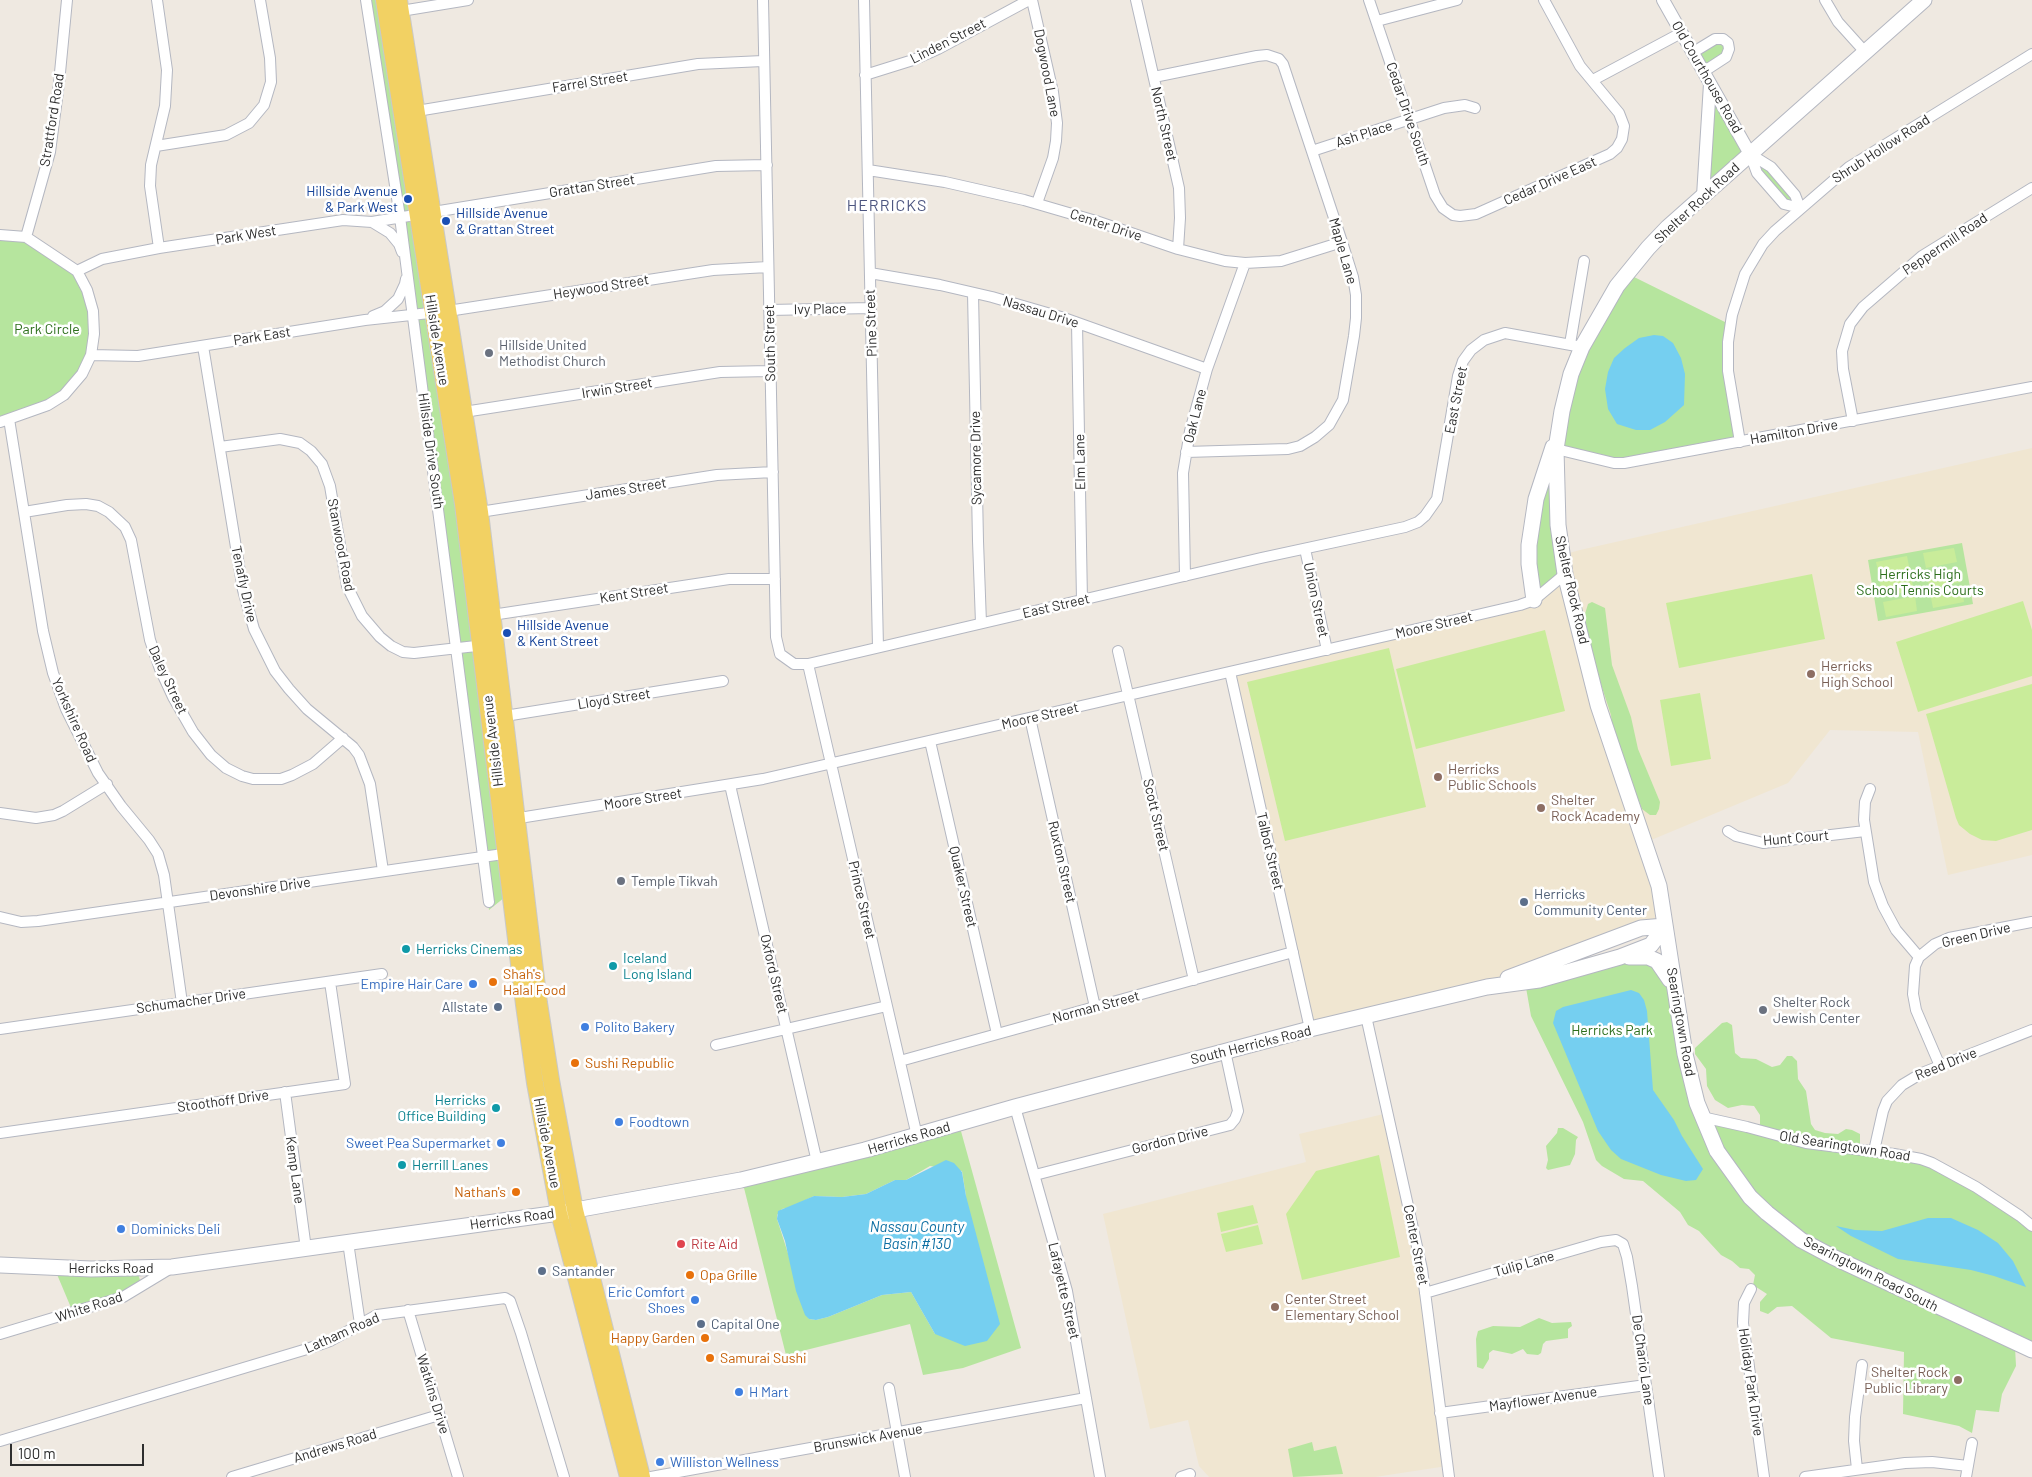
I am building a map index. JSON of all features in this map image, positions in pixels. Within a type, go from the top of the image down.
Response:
[{"type":"main road","name":"Hillside Avenue","points":[[384,0],[425,213],[441,312],[463,504],[489,644],[505,716],[509,819]]},
{"type":"main road","name":"Shelter Rock Road","points":[[1665,926],[1659,886],[1598,704],[1565,574],[1558,525],[1557,444],[1572,374],[1576,345],[1597,319],[1626,273],[1668,227],[1924,0]]},
{"type":"main road","name":"Hillside Avenue","points":[[400,6],[417,110],[425,213]]},
{"type":"main road","name":"Hillside Avenue","points":[[441,312],[464,412],[480,512],[492,614],[489,644],[513,852],[545,1042],[567,1212],[628,1477]]},
{"type":"main road","points":[[1534,600],[1529,564],[1529,545],[1534,508],[1547,462],[1557,444]]},
{"type":"main road","name":"South Herricks Road","points":[[1015,1108],[1310,1029],[1487,987],[1539,980],[1620,957],[1651,945],[1665,926]]},
{"type":"main road","name":"South Herricks Road","points":[[1487,987],[1641,928],[1665,926]]},
{"type":"main road","name":"Searingtown Road","points":[[1665,926],[1684,1054],[1702,1117]]},
{"type":"main road","points":[[1620,957],[1648,957],[1658,961],[1673,984]]},
{"type":"main road","name":"Herricks Road","points":[[0,1265],[91,1269],[172,1268],[567,1212],[741,1180],[917,1136],[1015,1108]]},
{"type":"main road","name":"Searingtown Road South","points":[[1702,1117],[1717,1151],[1740,1185],[1767,1214],[1789,1232],[1833,1258],[2032,1350]]},
{"type":"main road","name":"Hillside Avenue","points":[[567,1212],[642,1477]]},
{"type":"street","name":"Strattford Road","points":[[26,237],[51,144],[59,82],[66,0]]},
{"type":"street","points":[[157,0],[167,70],[165,106],[151,165],[150,186],[159,248]]},
{"type":"street","points":[[156,146],[226,135],[249,123],[264,105],[271,82],[270,58],[260,0]]},
{"type":"street","name":"Hillside Drive South","points":[[366,0],[400,217],[489,902]]},
{"type":"street","points":[[400,6],[468,0]]},
{"type":"street","name":"South Street","points":[[763,0],[770,371],[778,650],[785,659],[794,664],[808,664]]},
{"type":"street","name":"Pine Street","points":[[864,0],[878,647]]},
{"type":"street","name":"Linden Street","points":[[865,76],[938,50],[1030,0]]},
{"type":"street","name":"Dogwood Lane","points":[[1030,0],[1053,92],[1057,124],[1053,158],[1037,203]]},
{"type":"street","name":"North Street","points":[[1136,0],[1179,188],[1178,249]]},
{"type":"street","name":"Cedar Drive South","points":[[1369,0],[1435,195],[1442,208],[1460,216]]},
{"type":"street","points":[[1377,21],[1457,0]]},
{"type":"street","points":[[1544,0],[1580,66],[1593,80],[1681,33]]},
{"type":"street","name":"Old Courthouse Road","points":[[1663,0],[1750,154]]},
{"type":"street","points":[[1825,0],[1838,22],[1865,52]]},
{"type":"street","points":[[1692,52],[1717,38],[1723,39],[1728,43],[1729,49],[1726,57],[1703,72]]},
{"type":"street","name":"Shrub Hollow Road","points":[[1740,442],[1728,371],[1728,342],[1732,315],[1745,274],[1756,254],[1775,231],[1849,167],[2032,54]]},
{"type":"street","name":"Maple Lane","points":[[1154,77],[1257,56],[1274,56],[1283,64],[1353,277],[1356,318],[1342,400],[1334,418],[1315,437],[1300,446],[1288,449],[1186,452]]},
{"type":"street","name":"Farrel Street","points":[[417,110],[698,64],[763,61]]},
{"type":"street","name":"Cedar Drive East","points":[[1460,216],[1476,214],[1610,154],[1622,139],[1624,126],[1619,113],[1593,80]]},
{"type":"street","points":[[1702,196],[1710,84]]},
{"type":"street","name":"Ash Place","points":[[1312,151],[1444,108],[1465,105],[1474,108]]},
{"type":"street","points":[[1750,154],[1758,173],[1784,204],[1800,208]]},
{"type":"street","name":"Grattan Street","points":[[425,213],[716,166],[767,164]]},
{"type":"street","name":"Center Drive","points":[[868,170],[945,182],[1037,203],[1178,249],[1225,261],[1245,263],[1281,261],[1342,242]]},
{"type":"street","name":"Peppermill Road","points":[[1853,421],[1843,369],[1842,351],[1850,324],[1863,307],[1922,256],[2032,188]]},
{"type":"street","name":"Park West","points":[[77,271],[102,259],[159,248],[343,220],[372,222],[425,213]]},
{"type":"street","points":[[366,320],[385,310],[398,300],[405,284],[406,263],[399,244],[390,232],[372,222]]},
{"type":"street","points":[[0,235],[26,237],[77,271],[87,290],[92,310],[94,334],[91,355],[82,374],[64,395],[48,405],[4,421]]},
{"type":"street","points":[[1576,345],[1584,261]]},
{"type":"street","name":"Oak Lane","points":[[1185,576],[1182,497],[1186,452],[1196,406],[1207,369],[1245,263]]},
{"type":"street","name":"Heywood Street","points":[[441,312],[712,270],[768,267]]},
{"type":"street","name":"Nassau Drive","points":[[870,273],[940,285],[992,297],[1077,323],[1207,369]]},
{"type":"street","name":"Sycamore Drive","points":[[974,293],[981,623]]},
{"type":"street","name":"Ivy Place","points":[[769,310],[870,308]]},
{"type":"street","name":"Park East","points":[[91,355],[138,356],[366,320],[441,312]]},
{"type":"street","name":"Elm Lane","points":[[1077,323],[1082,600]]},
{"type":"street","name":"East Street","points":[[808,664],[1405,527],[1418,522],[1432,508],[1437,499],[1458,376],[1471,350],[1484,340],[1505,333],[1576,345]]},
{"type":"street","name":"Tenafly Drive","points":[[203,346],[243,590],[254,629],[275,671],[289,689],[307,708],[343,738],[359,756],[367,773],[383,871]]},
{"type":"street","name":"Irwin Street","points":[[464,412],[720,372],[770,371]]},
{"type":"street","name":"Hamilton Drive","points":[[1557,444],[1620,464],[2032,387]]},
{"type":"street","name":"Yorkshire Road","points":[[4,421],[24,512],[43,631],[53,673],[79,739],[121,806],[158,854],[164,875],[182,1002]]},
{"type":"street","name":"Stanwood Road","points":[[220,446],[280,439],[300,444],[312,451],[322,464],[327,476],[347,586],[362,616],[380,637],[391,646],[403,652],[414,653],[489,644]]},
{"type":"street","name":"James Street","points":[[480,512],[717,475],[773,472]]},
{"type":"street","name":"Daley Street","points":[[24,512],[86,504],[98,506],[110,512],[125,527],[132,540],[150,640],[160,670],[193,732],[211,755],[226,768],[253,779],[281,779],[313,764],[343,738]]},
{"type":"street","name":"Union Street","points":[[1305,549],[1327,650]]},
{"type":"street","name":"Moore Street","points":[[509,819],[730,785],[831,764],[1327,650],[1520,605],[1534,600],[1565,574]]},
{"type":"street","name":"Kent Street","points":[[492,614],[729,578],[775,579]]},
{"type":"street","name":"Scott Street","points":[[1118,651],[1194,980]]},
{"type":"street","name":"Prince Street","points":[[808,664],[917,1136]]},
{"type":"street","name":"Talbot Street","points":[[1230,672],[1310,1029]]},
{"type":"street","name":"Lloyd Street","points":[[505,716],[723,681]]},
{"type":"street","name":"Ruxton Street","points":[[1030,718],[1095,1007]]},
{"type":"street","name":"Quaker Street","points":[[930,741],[997,1034]]},
{"type":"street","points":[[0,813],[36,818],[54,815],[107,784]]},
{"type":"street","name":"Oxford Street","points":[[730,785],[817,1162]]},
{"type":"street","points":[[1870,789],[1864,810],[1865,831],[1874,882],[1883,906],[1896,930],[1919,957],[1915,966],[1913,994],[1916,1010],[1940,1066]]},
{"type":"street","name":"Hunt Court","points":[[1728,832],[1763,843],[1865,831]]},
{"type":"street","name":"Devonshire Drive","points":[[0,917],[20,922],[38,921],[513,852]]},
{"type":"street","name":"Green Drive","points":[[1919,957],[1935,944],[1949,938],[2032,922]]},
{"type":"street","name":"Norman Street","points":[[900,1061],[1293,952]]},
{"type":"street","name":"Schumacher Drive","points":[[0,1029],[382,974]]},
{"type":"street","name":"Stoothoff Drive","points":[[0,1133],[345,1084],[330,982]]},
{"type":"street","points":[[716,1045],[887,1006]]},
{"type":"street","name":"Center Street","points":[[1366,1016],[1414,1231],[1425,1293],[1449,1477]]},
{"type":"street","name":"Reed Drive","points":[[1874,1151],[1883,1111],[1892,1094],[1912,1078],[2032,1030]]},
{"type":"street","name":"Gordon Drive","points":[[1035,1175],[1230,1125],[1238,1111],[1225,1051]]},
{"type":"street","name":"Kemp Lane","points":[[285,1092],[306,1248]]},
{"type":"street","name":"Lafayette Street","points":[[1015,1108],[1067,1291],[1100,1477]]},
{"type":"street","name":"Old Searingtown Road","points":[[1702,1117],[1747,1126],[1806,1143],[1907,1156],[1932,1163],[1976,1187],[2032,1226]]},
{"type":"street","name":"Tulip Lane","points":[[1425,1293],[1601,1242],[1616,1240],[1623,1244]]},
{"type":"street","points":[[348,1242],[360,1324]]},
{"type":"street","name":"De Chario Lane","points":[[1623,1244],[1632,1286],[1659,1477]]},
{"type":"street","name":"White Road","points":[[0,1334],[123,1297],[172,1268]]},
{"type":"street","name":"Holiday Park Drive","points":[[1752,1289],[1744,1303],[1743,1323],[1764,1477]]},
{"type":"street","name":"Latham Road","points":[[0,1441],[307,1349],[330,1341],[377,1315],[501,1297],[510,1301],[564,1477]]},
{"type":"street","name":"Watkins Drive","points":[[408,1310],[458,1477]]},
{"type":"street","points":[[1856,1469],[1855,1416],[1862,1365]]},
{"type":"street","name":"Mayflower Avenue","points":[[1440,1413],[1646,1385]]},
{"type":"street","points":[[889,1388],[905,1477]]},
{"type":"street","name":"Brunswick Avenue","points":[[651,1477],[1086,1398]]},
{"type":"street","name":"Andrews Road","points":[[232,1477],[439,1415]]},
{"type":"street","points":[[1966,1477],[1972,1443]]},
{"type":"street","points":[[1805,1477],[1832,1475],[1856,1469],[1905,1463],[1932,1462],[1968,1466]]},
{"type":"shaded area","points":[[2032,448],[2032,855],[1948,875],[1918,732],[1830,730],[1788,783],[1644,843],[1665,926],[1527,971],[1310,1029],[1230,672],[1520,605],[1562,555]]},
{"type":"shaded area","name":"Center Street Elementary School","points":[[1388,1113],[1405,1190],[1447,1466],[1375,1477],[1209,1477],[1199,1466],[1188,1420],[1150,1429],[1103,1214],[1306,1162],[1299,1134]]},
{"type":"green space","points":[[366,0],[384,0],[510,893],[489,910]]},
{"type":"green space","points":[[1715,39],[1729,49],[1703,72],[1692,53]]},
{"type":"green space","points":[[1710,84],[1750,154],[1703,196]]},
{"type":"green space","points":[[1750,154],[1771,167],[1800,208],[1784,204],[1757,173]]},
{"type":"green space","name":"Park Circle","points":[[0,235],[16,236],[77,271],[87,290],[91,355],[64,395],[0,422]]},
{"type":"green space","points":[[1626,273],[1731,325],[1728,342],[1740,442],[1620,464],[1557,449],[1565,574],[1534,600],[1529,564],[1571,374]]},
{"type":"green space","name":"Herricks High School Tennis Courts","points":[[1962,543],[1973,604],[1878,621],[1868,560]]},
{"type":"green space","points":[[1954,548],[1957,562],[1926,568],[1923,553]]},
{"type":"green space","points":[[1907,556],[1910,571],[1879,576],[1876,562]]},
{"type":"green space","points":[[1958,568],[1961,582],[1929,588],[1927,573]]},
{"type":"green space","points":[[1812,574],[1825,639],[1679,668],[1666,603]]},
{"type":"green space","points":[[1911,576],[1914,591],[1882,596],[1880,582]]},
{"type":"green space","points":[[1962,588],[1964,602],[1933,608],[1930,593]]},
{"type":"green space","points":[[1915,596],[1917,611],[1886,617],[1883,602]]},
{"type":"green space","points":[[2023,601],[2032,630],[2032,676],[1918,712],[1896,642]]},
{"type":"green space","points":[[1592,602],[1605,608],[1612,665],[1631,717],[1638,749],[1660,802],[1656,815],[1650,815],[1642,809],[1613,736],[1611,715],[1593,660],[1587,634],[1585,614],[1588,604]]},
{"type":"green space","points":[[1545,630],[1565,711],[1416,749],[1396,669]]},
{"type":"green space","points":[[1389,648],[1426,807],[1285,841],[1247,682]]},
{"type":"green space","points":[[2032,684],[2032,830],[1996,841],[1982,840],[1970,834],[1959,825],[1926,714]]},
{"type":"green space","points":[[1700,693],[1711,759],[1671,766],[1660,700]]},
{"type":"green space","name":"Herricks Park","points":[[1620,957],[1663,968],[1702,1117],[1755,1129],[1760,1124],[1760,1115],[1754,1106],[1742,1105],[1728,1108],[1715,1100],[1707,1086],[1706,1069],[1695,1054],[1695,1048],[1722,1023],[1727,1022],[1732,1025],[1735,1053],[1741,1058],[1756,1059],[1772,1067],[1780,1065],[1787,1056],[1792,1056],[1797,1061],[1798,1079],[1806,1091],[1811,1124],[1815,1130],[1838,1134],[1846,1129],[1852,1130],[1860,1134],[1860,1144],[1854,1148],[1921,1159],[2032,1226],[2032,1350],[2015,1347],[2016,1366],[2002,1394],[1999,1412],[1976,1410],[1972,1433],[1959,1426],[1903,1414],[1904,1352],[1831,1338],[1792,1306],[1777,1307],[1768,1314],[1760,1311],[1760,1302],[1767,1294],[1753,1285],[1755,1275],[1749,1269],[1740,1268],[1721,1255],[1699,1231],[1688,1225],[1680,1212],[1643,1181],[1624,1179],[1602,1166],[1596,1160],[1583,1122],[1531,1016],[1525,982]]},
{"type":"green space","points":[[959,1124],[1021,1348],[963,1368],[923,1375],[910,1324],[786,1355],[742,1180]],"holes":[[[930,1166],[962,1171],[966,1196],[935,1334],[911,1292],[882,1295],[828,1317],[816,1320],[809,1319],[777,1219],[777,1215],[782,1209],[791,1207],[814,1196],[842,1197],[866,1194],[895,1180],[906,1180]]]},
{"type":"green space","points":[[1558,1128],[1563,1128],[1578,1137],[1575,1154],[1570,1165],[1548,1170],[1546,1168],[1548,1160],[1546,1146],[1557,1133]]},
{"type":"green space","points":[[1379,1155],[1400,1257],[1302,1280],[1286,1214],[1316,1171]]},
{"type":"green space","points":[[1253,1205],[1258,1223],[1221,1232],[1217,1213]]},
{"type":"green space","points":[[1258,1225],[1263,1244],[1226,1252],[1221,1234]]},
{"type":"green space","points":[[137,1271],[141,1283],[121,1294],[72,1310],[56,1272]]},
{"type":"green space","points":[[1539,1318],[1552,1323],[1571,1322],[1572,1326],[1568,1329],[1568,1338],[1546,1341],[1543,1344],[1541,1353],[1538,1355],[1527,1354],[1523,1349],[1512,1354],[1493,1350],[1489,1353],[1489,1359],[1483,1369],[1477,1367],[1476,1339],[1478,1331],[1493,1326],[1520,1327]]},
{"type":"green space","points":[[1312,1442],[1314,1451],[1336,1446],[1343,1474],[1293,1477],[1288,1449]]},
{"type":"water","points":[[1654,335],[1663,336],[1673,343],[1681,358],[1685,374],[1684,405],[1665,422],[1650,430],[1636,430],[1617,424],[1608,409],[1605,389],[1608,372],[1614,358],[1625,348],[1639,338]]},
{"type":"water","points":[[1631,990],[1639,993],[1644,1000],[1647,1011],[1653,1090],[1674,1120],[1703,1169],[1696,1180],[1686,1181],[1661,1175],[1621,1159],[1611,1150],[1598,1131],[1553,1023],[1556,1011],[1563,1007]]},
{"type":"water","name":"Nassau County Basin #130","points":[[946,1160],[954,1163],[962,1172],[966,1196],[1000,1324],[987,1341],[965,1346],[935,1334],[911,1292],[882,1295],[828,1317],[816,1320],[809,1319],[805,1315],[796,1291],[785,1241],[777,1219],[778,1211],[814,1196],[842,1197],[866,1194],[895,1180],[906,1180]]},
{"type":"water","points":[[1928,1218],[1951,1218],[1978,1230],[1998,1243],[2013,1261],[2026,1287],[1971,1270],[1898,1259],[1851,1236],[1836,1226],[1855,1230],[1882,1231]]},
{"type":"place","name":"Hillside Avenue & Park West","points":[[408,199]]},
{"type":"place","name":"Hillside Avenue & Grattan Street","points":[[446,221]]},
{"type":"place","name":"Hillside United Methodist Church","points":[[489,353]]},
{"type":"place","name":"Hillside Avenue & Kent Street","points":[[507,633]]},
{"type":"place","name":"Herricks High School","points":[[1811,674]]},
{"type":"place","name":"Herricks Public Schools","points":[[1438,777]]},
{"type":"place","name":"Shelter Rock Academy","points":[[1541,808]]},
{"type":"place","name":"Temple Tikvah","points":[[621,881]]},
{"type":"place","name":"Herricks Community Center","points":[[1524,902]]},
{"type":"place","name":"Herricks Cinemas","points":[[406,949]]},
{"type":"place","name":"Iceland Long Island","points":[[613,966]]},
{"type":"place","name":"Shah's Halal Food","points":[[493,982]]},
{"type":"place","name":"Empire Hair Care","points":[[473,984]]},
{"type":"place","name":"Allstate","points":[[498,1007]]},
{"type":"place","name":"Shelter Rock Jewish Center","points":[[1763,1010]]},
{"type":"place","name":"Polito Bakery","points":[[585,1027]]},
{"type":"place","name":"Sushi Republic","points":[[575,1063]]},
{"type":"place","name":"Herricks Office Building","points":[[496,1108]]},
{"type":"place","name":"Foodtown","points":[[619,1122]]},
{"type":"place","name":"Sweet Pea Supermarket","points":[[501,1143]]},
{"type":"place","name":"Herrill Lanes","points":[[402,1165]]},
{"type":"place","name":"Nathan's","points":[[516,1192]]},
{"type":"place","name":"Dominicks Deli","points":[[121,1229]]},
{"type":"place","name":"Rite Aid","points":[[681,1244]]},
{"type":"place","name":"Santander","points":[[542,1271]]},
{"type":"place","name":"Opa Grille","points":[[690,1275]]},
{"type":"place","name":"Eric Comfort Shoes","points":[[695,1300]]},
{"type":"place","name":"Center Street Elementary School","points":[[1275,1307]]},
{"type":"place","name":"Capital One","points":[[701,1324]]},
{"type":"place","name":"Happy Garden","points":[[705,1338]]},
{"type":"place","name":"Samurai Sushi","points":[[710,1358]]},
{"type":"place","name":"Shelter Rock Public Library","points":[[1958,1380]]},
{"type":"place","name":"H Mart","points":[[739,1392]]},
{"type":"place","name":"Williston Wellness","points":[[660,1462]]},
{"type":"district","name":"HERRICKS","points":[[887,206]]}]
